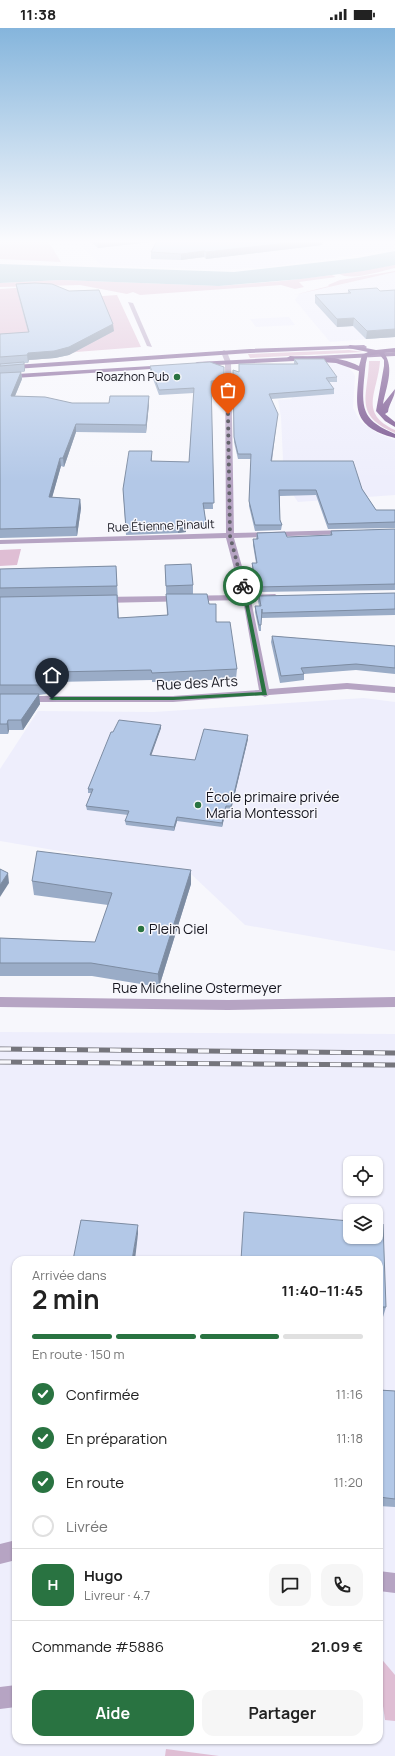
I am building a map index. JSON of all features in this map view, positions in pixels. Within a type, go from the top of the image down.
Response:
[{"type":"highway","points":[[350,347],[376,352],[383,355],[388,362],[379,404],[379,411],[387,420],[395,425]]},
{"type":"highway","points":[[395,350],[376,352],[365,356],[358,398],[360,409],[370,423],[395,436]]},
{"type":"highway","points":[[290,358],[337,361],[356,366],[362,370]]},
{"type":"highway","points":[[383,414],[386,411],[386,404],[395,391]]},
{"type":"main road","points":[[0,368],[224,352],[395,346]]},
{"type":"main road","points":[[188,364],[395,354]]},
{"type":"main road","points":[[0,377],[172,366]]},
{"type":"street","points":[[139,322],[150,346]]},
{"type":"street","points":[[224,352],[228,362],[230,536],[246,597],[265,694]]},
{"type":"street","name":"Rue Étienne Pinault","points":[[0,542],[356,532]]},
{"type":"street","points":[[94,600],[285,596]]},
{"type":"street","name":"Rue des Arts","points":[[0,699],[173,699],[265,694],[347,686],[395,690]]},
{"type":"street","name":"Rue Micheline Ostermeyer","points":[[0,1002],[228,1005],[395,1002]]},
{"type":"street","points":[[0,1554],[12,1551]]},
{"type":"street","points":[[383,1581],[395,1582]]},
{"type":"street","points":[[0,1698],[12,1696]]},
{"type":"shaded area","points":[[0,322],[129,322],[141,347],[76,352],[53,358],[0,362]]},
{"type":"shaded area","points":[[252,322],[292,322],[295,325],[256,327]]},
{"type":"shaded area","points":[[313,322],[395,322],[395,337],[330,342]]},
{"type":"shaded area","points":[[349,350],[363,352],[250,358],[248,354]]},
{"type":"shaded area","points":[[316,361],[344,364],[353,372],[355,376],[353,408],[361,422],[379,434],[395,440],[395,495],[298,502],[284,481],[281,417],[278,400],[292,399],[286,381],[277,364]]},
{"type":"shaded area","points":[[369,361],[380,361],[374,392],[373,409],[384,423],[395,430],[395,433],[373,419],[368,412],[366,395]]},
{"type":"shaded area","points":[[21,549],[17,565],[0,566],[0,550]]},
{"type":"shaded area","name":"École primaire privée Maria Montessori","points":[[364,698],[395,702],[395,951],[245,925],[190,873],[0,841],[0,769],[38,711],[154,712]]},
{"type":"shaded area","points":[[0,1032],[395,1034],[395,1756],[0,1756]]},
{"type":"shaded area","points":[[383,1661],[395,1675],[395,1721],[385,1720],[383,1706]]},
{"type":"shaded area","points":[[166,1749],[219,1756],[165,1756]]},
{"type":"building","points":[[26,322],[112,322],[113,324],[69,347],[54,351],[28,353],[27,355],[0,357],[0,334],[29,332]]},
{"type":"building","points":[[358,322],[395,322],[395,329],[367,331]]},
{"type":"building","points":[[294,359],[324,359],[337,377],[326,378],[334,389],[269,394],[278,414],[271,461],[353,461],[362,489],[376,510],[395,510],[395,522],[328,524],[316,490],[279,490],[280,520],[282,525],[255,525],[249,501],[251,454],[238,454],[234,437],[233,370],[239,372],[239,364],[298,364]]},
{"type":"building","points":[[24,362],[24,364],[0,366],[0,364]]},
{"type":"building","points":[[210,362],[224,367],[224,393],[221,380],[211,381],[214,503],[203,503],[206,523],[185,524],[186,526],[178,527],[126,529],[123,489],[129,451],[152,451],[151,461],[189,462],[194,388],[159,390],[150,366]]},
{"type":"building","points":[[21,372],[11,396],[45,397],[72,403],[109,403],[110,396],[149,396],[146,425],[76,424],[63,458],[60,458],[49,497],[80,499],[76,527],[0,529],[0,373]]},
{"type":"building","points":[[395,529],[395,584],[257,587],[252,563],[257,563],[253,539],[258,539],[257,533],[285,532],[287,537],[332,535],[331,531]]},
{"type":"building","points":[[191,564],[193,585],[166,586],[165,565]]},
{"type":"building","points":[[116,566],[117,586],[0,588],[0,569]]},
{"type":"building","points":[[395,593],[395,609],[262,613],[262,609],[261,625],[259,625],[255,606],[261,606],[259,596]]},
{"type":"building","points":[[166,594],[207,594],[209,604],[216,604],[216,622],[230,622],[237,669],[152,673],[151,670],[54,672],[45,685],[0,685],[0,597],[117,595],[118,618],[168,615]]},
{"type":"building","points":[[272,636],[395,646],[395,668],[356,664],[301,668],[304,674],[281,676]]},
{"type":"building","points":[[0,694],[39,694],[21,720],[8,720],[7,724],[0,724]]},
{"type":"building","points":[[119,720],[161,725],[150,755],[195,760],[204,729],[248,735],[231,806],[226,806],[222,823],[177,817],[174,827],[125,821],[129,811],[86,806],[93,789],[88,789],[111,732],[113,732]]},
{"type":"building","name":"Plein Ciel","points":[[37,851],[191,870],[158,974],[91,963],[0,963],[0,938],[95,942],[112,893],[32,881]]},
{"type":"building","points":[[0,869],[8,873],[0,885]]},
{"type":"building","points":[[244,1212],[343,1220],[343,1244],[383,1244],[383,1224],[386,1307],[383,1307],[383,1256],[241,1256]]},
{"type":"building","points":[[81,1220],[138,1225],[133,1256],[74,1256]]},
{"type":"building","points":[[383,1390],[395,1391],[395,1499],[383,1498]]},
{"type":"railway","points":[[0,1049],[395,1053]]},
{"type":"railway","points":[[0,1062],[395,1065]]},
{"type":"way so far","points":[[228,414],[228,506],[230,536],[243,586]]},
{"type":"place","name":"Roazhon Pub","points":[[177,377]]},
{"type":"place","name":"École primaire privée Maria Montessori","points":[[198,805]]},
{"type":"place","name":"Plein Ciel","points":[[141,929]]},
{"type":"route","points":[[52,699],[173,699],[265,694],[243,586]]}]
